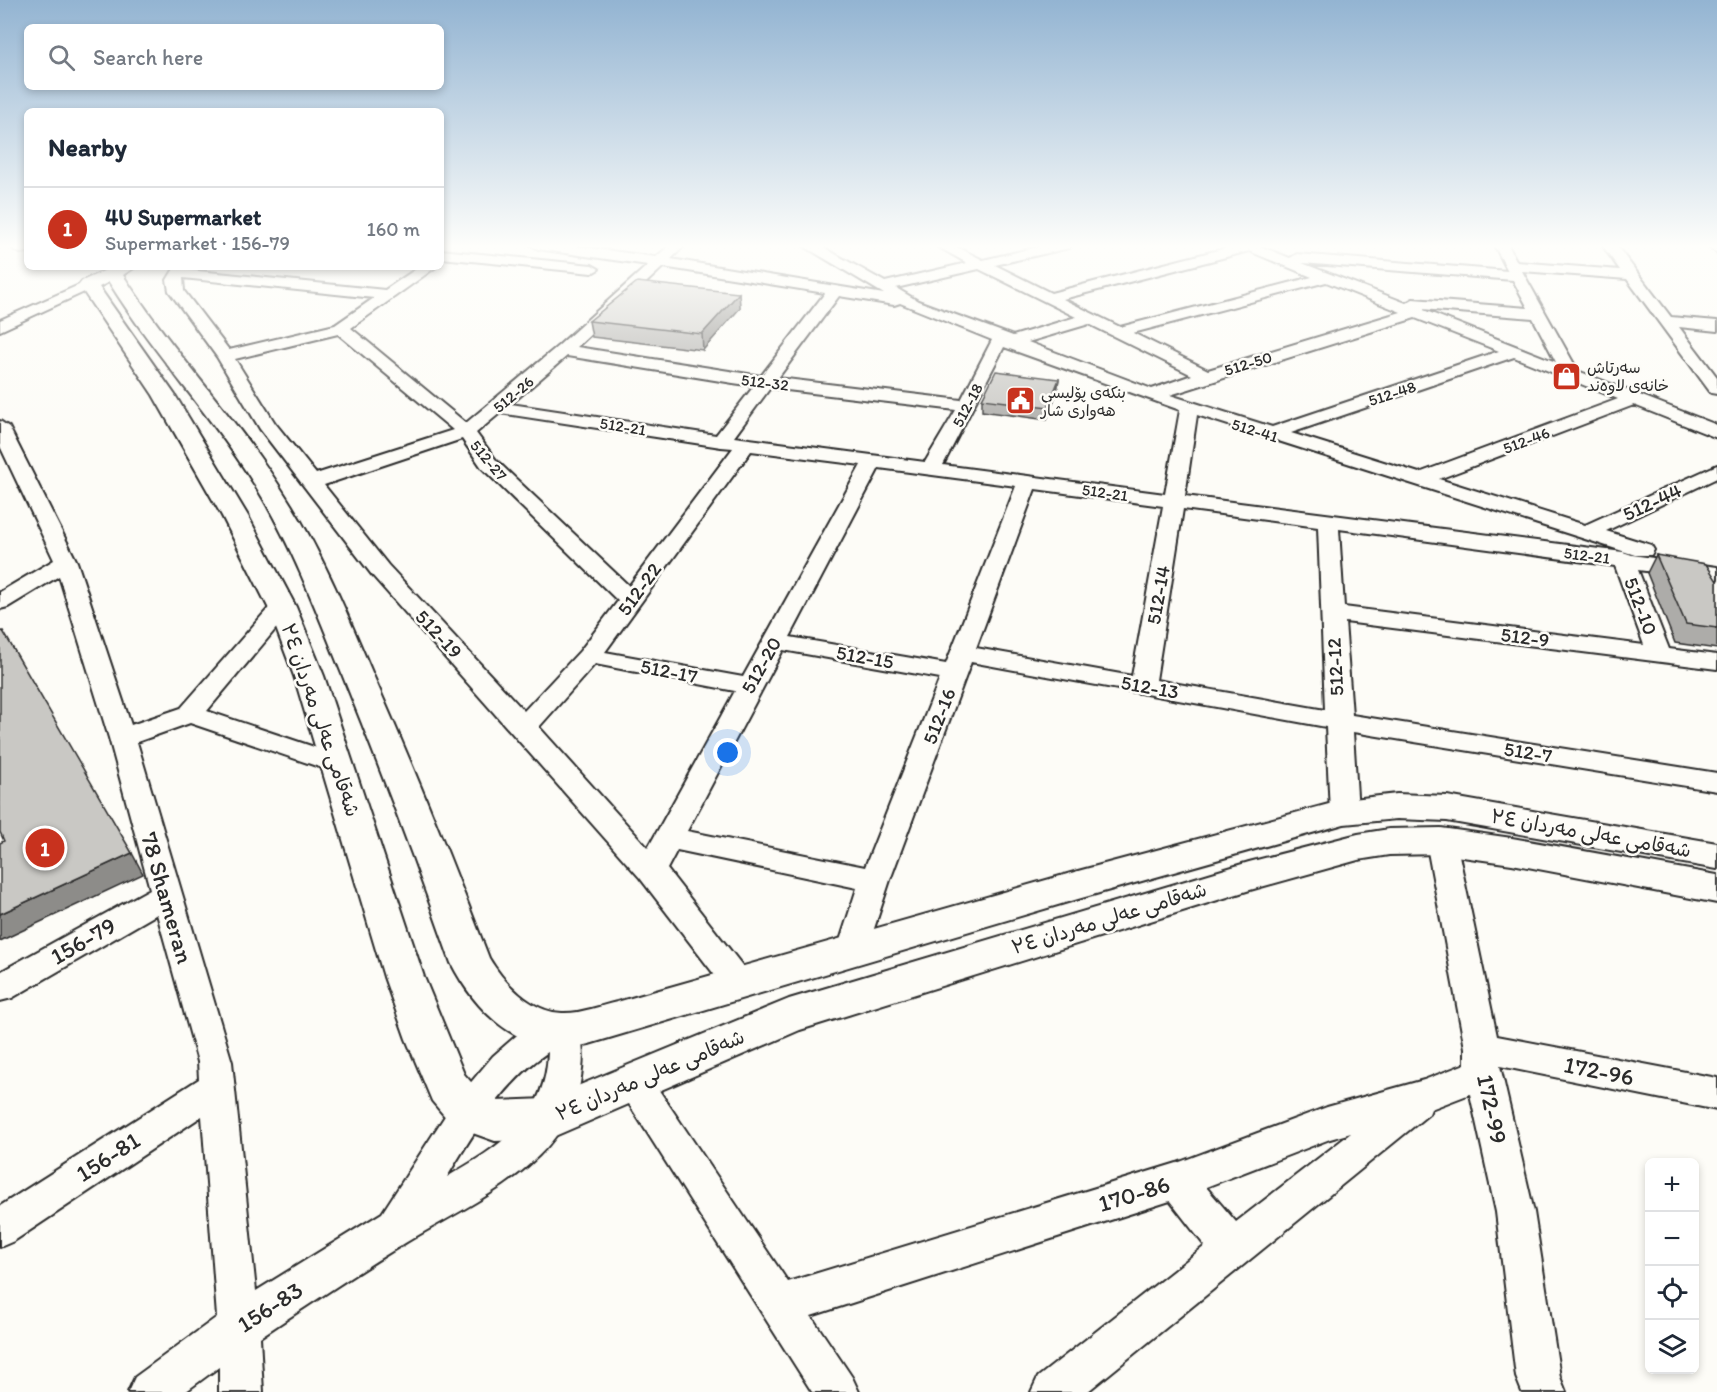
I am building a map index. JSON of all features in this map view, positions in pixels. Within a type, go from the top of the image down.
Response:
[{"type":"main road","name":"شەقامی عەلی مەردان ٣٤","points":[[125,310],[164,395],[235,516],[282,608],[309,676],[404,978],[448,1088],[470,1112],[495,1121],[548,1119],[789,1016],[1324,854],[1389,842],[1441,841],[1512,851],[1717,889]]},
{"type":"main road","points":[[136,310],[236,438],[276,498],[320,584],[418,816],[471,963],[481,983],[510,1010],[558,1030]]},
{"type":"main road","name":"شەقامی عەلی مەردان ٣٤","points":[[558,1030],[617,1019],[757,977],[1344,812],[1374,807],[1433,806],[1717,856]]},
{"type":"main road","points":[[757,977],[789,1016]]},
{"type":"street","points":[[0,326],[33,310]]},
{"type":"street","name":"512-19","points":[[191,310],[225,357],[267,425],[380,570],[651,870],[757,977]]},
{"type":"street","points":[[225,357],[341,328],[366,310]]},
{"type":"street","name":"512-26","points":[[312,482],[466,432],[564,350],[607,310]]},
{"type":"street","points":[[721,441],[821,310]]},
{"type":"street","name":"512-41","points":[[928,310],[1004,341],[1189,409],[1715,573]]},
{"type":"street","points":[[1074,310],[1207,376]]},
{"type":"street","points":[[1119,332],[1203,310]]},
{"type":"street","points":[[1407,310],[1717,432]]},
{"type":"street","points":[[1488,310],[1539,314]]},
{"type":"street","points":[[1537,310],[1571,374]]},
{"type":"street","points":[[1658,310],[1717,389]]},
{"type":"street","name":"512-50","points":[[1152,396],[1207,376],[1415,313]]},
{"type":"street","points":[[1004,341],[1090,318]]},
{"type":"street","points":[[1666,321],[1717,326]]},
{"type":"street","name":"512-27","points":[[341,328],[466,432],[489,464],[630,600]]},
{"type":"street","name":"512-18","points":[[931,469],[1004,341]]},
{"type":"street","name":"512-32","points":[[564,350],[766,382],[967,406]]},
{"type":"street","name":"512-48","points":[[1269,434],[1514,352]]},
{"type":"street","name":"512-46","points":[[1419,480],[1634,399]]},
{"type":"street","name":"512-21","points":[[496,407],[721,441],[1174,503],[1623,559],[1715,573]]},
{"type":"street","name":"512-14","points":[[1143,685],[1189,409]]},
{"type":"street","name":"78 Shameran","points":[[0,427],[9,467],[66,562],[122,738],[215,1062],[239,1327],[241,1392]]},
{"type":"street","name":"512-22","points":[[524,727],[589,656],[746,444]]},
{"type":"street","name":"512-20","points":[[651,870],[873,461]]},
{"type":"street","name":"512-44","points":[[1587,532],[1717,471]]},
{"type":"street","name":"512-16","points":[[853,950],[875,880],[1028,482]]},
{"type":"street","name":"512-12","points":[[1328,522],[1344,812]]},
{"type":"street","name":"512-10","points":[[1623,559],[1659,653]]},
{"type":"street","points":[[0,602],[66,562]]},
{"type":"street","points":[[122,738],[190,714],[282,608]]},
{"type":"street","name":"512-9","points":[[1333,613],[1717,662]]},
{"type":"street","name":"512-15","points":[[774,641],[958,663]]},
{"type":"street","name":"512-17","points":[[589,656],[749,686]]},
{"type":"street","name":"512-13","points":[[958,663],[1143,685],[1338,722]]},
{"type":"street","points":[[190,714],[337,764]]},
{"type":"street","name":"512-7","points":[[1338,722],[1717,782]]},
{"type":"street","points":[[669,838],[875,880]]},
{"type":"street","name":"172-99","points":[[1441,841],[1482,1060],[1515,1212],[1534,1387]]},
{"type":"street","name":"156-79","points":[[0,988],[166,894]]},
{"type":"street","name":"156-83","points":[[150,1392],[196,1355],[394,1228],[451,1196],[529,1141],[548,1119],[560,1088],[567,1056],[558,1030],[517,1057],[470,1112],[394,1228]]},
{"type":"street","name":"172-96","points":[[1482,1060],[1717,1094]]},
{"type":"street","name":"170-86","points":[[781,1305],[1177,1181],[1327,1122],[1426,1095],[1482,1060]]},
{"type":"street","points":[[633,1082],[837,1392]]},
{"type":"street","name":"156-81","points":[[0,1228],[216,1086]]},
{"type":"street","points":[[1053,1392],[1426,1095]]},
{"type":"street","points":[[1177,1181],[1233,1249]]},
{"type":"building","points":[[603,310],[724,310],[702,334],[589,321]]},
{"type":"building","points":[[996,371],[1059,379],[1048,407],[982,399]]},
{"type":"building","points":[[1656,555],[1706,564],[1717,581],[1717,628],[1686,624]]},
{"type":"building","points":[[3,631],[132,853],[0,914],[0,843],[4,841],[0,832],[0,632]]},
{"type":"place","name":"سەرتاش خانەی لاوەند","points":[[1566,376]]},
{"type":"place","name":"بنکەی پۆلیسی هەواری شار","points":[[1020,401]]},
{"type":"place","name":"4U Supermarket","points":[[45,848]]}]
